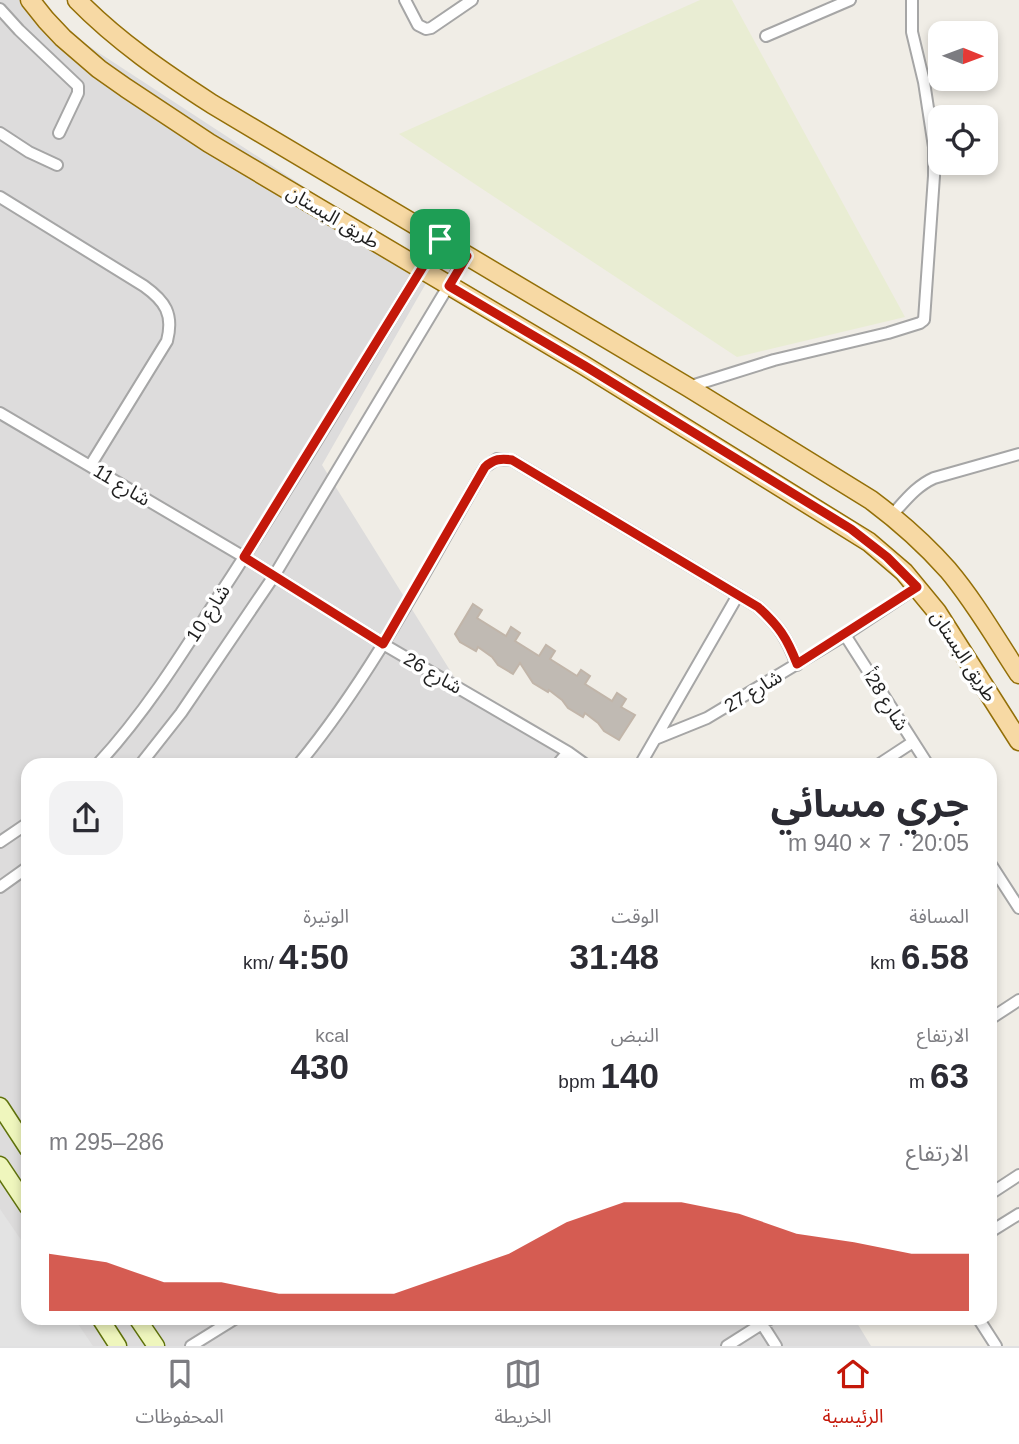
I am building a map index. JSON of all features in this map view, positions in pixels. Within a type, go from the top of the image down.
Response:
[{"type":"main road","name":"طريق البستان","points":[[30,0],[63,38],[99,69],[209,143],[585,366],[851,529],[887,557],[937,612],[1019,741]]},
{"type":"main road","name":"طريق البستان","points":[[77,0],[107,29],[190,90],[688,387],[871,500],[924,545],[948,570],[1019,674]]},
{"type":"street","points":[[405,0],[418,25],[426,29],[472,0]]},
{"type":"street","points":[[766,36],[850,0]]},
{"type":"street","points":[[688,387],[774,360],[888,333],[924,320],[934,147],[924,82],[912,32],[912,0]]},
{"type":"street","points":[[2,17],[78,86],[78,93],[59,133]]},
{"type":"street","points":[[0,133],[29,152],[57,165]]},
{"type":"street","points":[[0,197],[144,285],[161,300],[169,316],[167,341],[90,466]]},
{"type":"street","name":"شارع 10","points":[[103,758],[138,717],[244,557],[440,239]]},
{"type":"street","name":"شارع 10","points":[[146,758],[181,713],[274,576],[467,256]]},
{"type":"street","name":"شارع 11","points":[[0,413],[244,557]]},
{"type":"street","points":[[891,516],[916,488],[925,482],[1019,454]]},
{"type":"street","points":[[303,758],[383,644],[485,467],[498,459],[512,460],[758,607],[775,623],[789,642],[797,664]]},
{"type":"street","name":"شارع 26","points":[[244,557],[383,644],[576,758]]},
{"type":"street","name":"شارع 27","points":[[655,739],[707,718],[845,635],[917,587]]},
{"type":"street","points":[[644,758],[738,595]]},
{"type":"street","name":"شارع 28أ","points":[[845,635],[923,758]]},
{"type":"street","points":[[889,758],[913,742]]},
{"type":"street","points":[[563,758],[568,752]]},
{"type":"street","points":[[0,842],[21,828]]},
{"type":"street","points":[[0,887],[21,872]]},
{"type":"street","points":[[997,874],[1019,908]]},
{"type":"street","points":[[997,1014],[1019,1000]]},
{"type":"street","points":[[0,1106],[21,1138]]},
{"type":"street","points":[[0,1165],[21,1196]]},
{"type":"street","points":[[997,1189],[1019,1175]]},
{"type":"street","points":[[997,1228],[1019,1214]]},
{"type":"street","points":[[104,1325],[118,1346]]},
{"type":"street","points":[[142,1325],[156,1346]]},
{"type":"street","points":[[197,1345],[226,1325]]},
{"type":"street","points":[[727,1346],[761,1325]]},
{"type":"street","points":[[768,1325],[776,1346]]},
{"type":"street","points":[[982,1325],[996,1346]]},
{"type":"shaded area","points":[[0,0],[43,0],[61,28],[433,271],[322,465],[466,696],[570,758],[21,758],[21,1325],[858,1325],[871,1346],[0,1346]]},
{"type":"shaded area","points":[[0,1209],[21,1240],[21,1325],[79,1325],[93,1346],[0,1346]]},
{"type":"green space","points":[[700,0],[732,0],[905,317],[737,357],[399,134]]},
{"type":"building","points":[[473,604],[482,610],[477,618],[506,636],[511,627],[520,633],[515,641],[539,656],[546,645],[555,651],[550,659],[577,676],[581,670],[590,676],[585,684],[612,701],[617,693],[626,699],[621,707],[635,715],[619,740],[604,731],[585,713],[583,717],[568,708],[549,690],[548,692],[533,683],[520,663],[513,674],[478,647],[476,651],[460,642],[455,634]]},
{"type":"route","points":[[440,239],[467,256],[449,286],[851,529],[887,557],[917,587],[797,664],[789,642],[775,623],[758,607],[505,458],[485,467],[383,644],[244,557],[440,239]]}]
